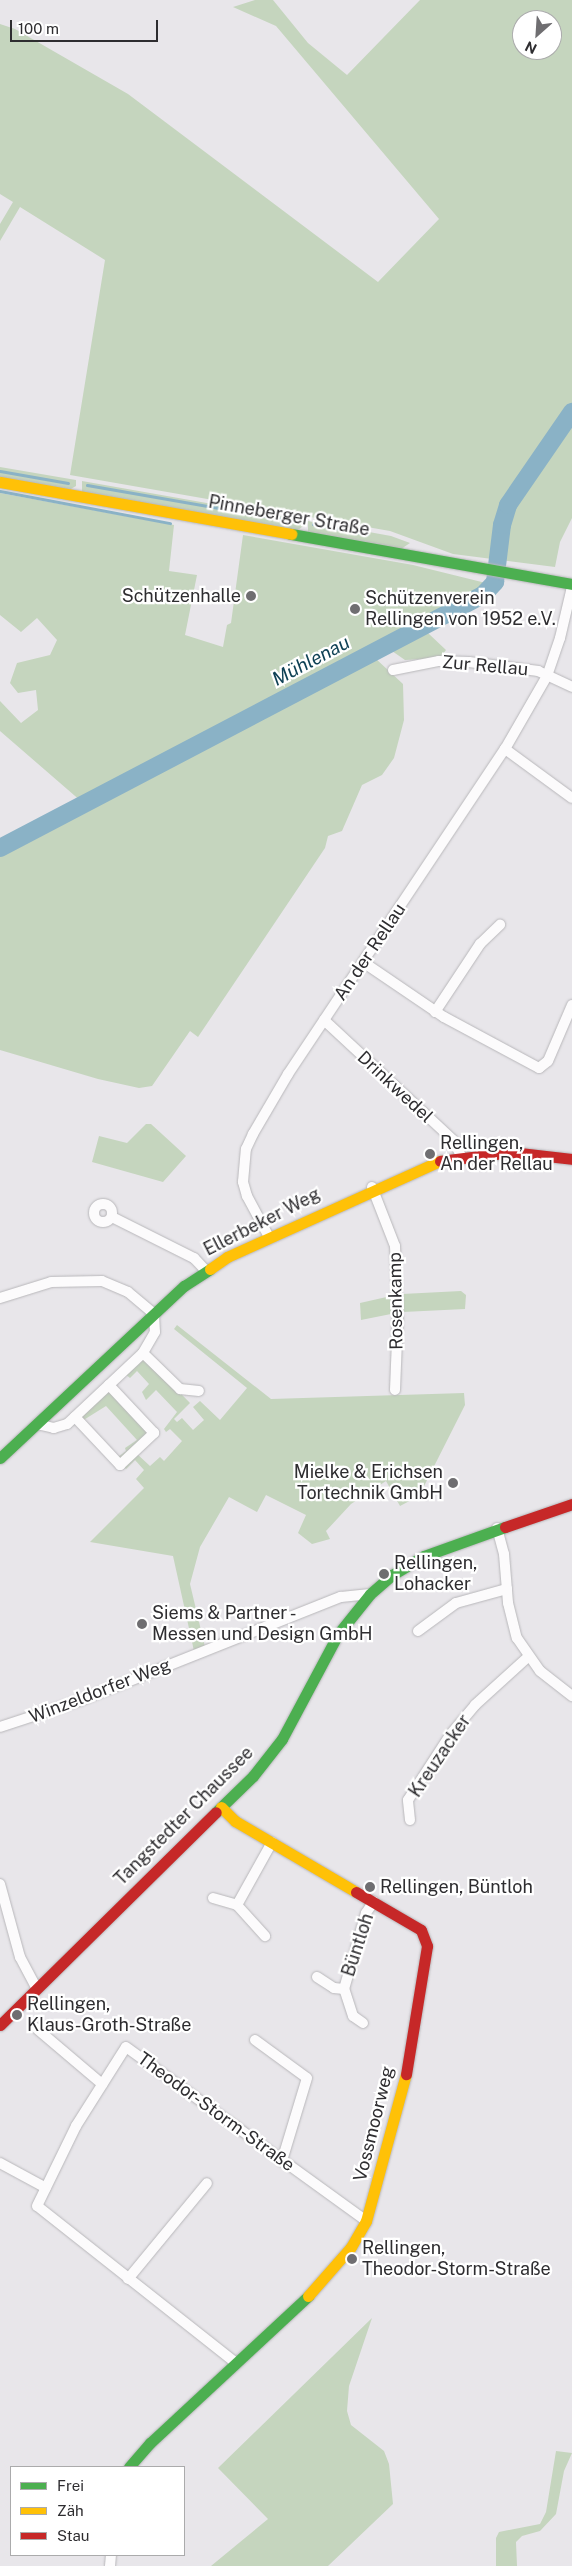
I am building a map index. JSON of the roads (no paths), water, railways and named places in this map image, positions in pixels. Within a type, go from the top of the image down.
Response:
[{"type":"street","name":"Pinneberger Straße","points":[[0,482],[572,585]]},
{"type":"street","name":"An der Rellau","points":[[269,1237],[243,1182],[246,1149],[265,1110],[505,749],[547,676],[560,638],[572,585]]},
{"type":"street","name":"Zur Rellau","points":[[393,670],[439,661],[538,671],[547,676]]},
{"type":"street","points":[[547,676],[572,687]]},
{"type":"street","points":[[505,749],[572,798]]},
{"type":"street","points":[[435,1012],[480,944],[500,925]]},
{"type":"street","points":[[363,962],[435,1012],[503,1052],[539,1068],[548,1061],[572,1005]]},
{"type":"street","name":"Drinkwedel","points":[[324,1020],[453,1140],[461,1156]]},
{"type":"street","name":"Ellerbeker Weg","points":[[0,1458],[154,1314],[205,1270],[372,1187],[429,1163],[461,1156],[512,1152],[572,1160]]},
{"type":"street","name":"Rosenkamp","points":[[372,1187],[395,1246],[398,1315],[395,1390]]},
{"type":"street","points":[[112,1217],[194,1258],[205,1270]]},
{"type":"street","points":[[0,1298],[51,1282],[102,1281],[128,1292],[154,1314],[155,1332],[144,1353],[75,1417],[60,1428],[37,1424]]},
{"type":"street","points":[[144,1353],[180,1390],[199,1391]]},
{"type":"street","points":[[75,1417],[120,1464],[154,1433],[109,1385]]},
{"type":"street","name":"Tangstedter Chaussee","points":[[0,2025],[253,1776],[282,1739],[338,1634],[370,1594],[407,1565],[497,1528],[572,1504]]},
{"type":"street","points":[[497,1528],[504,1554],[511,1617],[528,1657],[572,1696]]},
{"type":"street","points":[[418,1631],[456,1603],[507,1589]]},
{"type":"street","name":"Winzeldorfer Weg","points":[[0,1726],[80,1701],[341,1597],[370,1594]]},
{"type":"street","name":"Kreuzacker","points":[[410,1820],[408,1800],[450,1735],[475,1705],[528,1657]]},
{"type":"street","name":"Vossmoorweg","points":[[130,2466],[150,2443],[322,2283],[342,2259],[366,2221],[408,2066],[427,1946],[421,1930],[235,1820],[221,1807]]},
{"type":"street","points":[[237,1904],[272,1842]]},
{"type":"street","points":[[0,1884],[20,1957],[36,1989]]},
{"type":"street","points":[[213,1898],[237,1904],[265,1936]]},
{"type":"street","name":"Büntloh","points":[[363,2022],[354,2016],[344,1989],[366,1913],[374,1901]]},
{"type":"street","name":"Büntloh","points":[[317,1977],[334,1988],[344,1989]]},
{"type":"street","points":[[36,2028],[102,2084]]},
{"type":"street","points":[[255,2040],[307,2078],[282,2161]]},
{"type":"street","name":"Theodor-Storm-Straße","points":[[236,2363],[38,2206],[102,2084],[126,2047],[366,2221]]},
{"type":"street","points":[[0,2163],[46,2188]]},
{"type":"street","points":[[128,2279],[207,2183]]},
{"type":"waterway","name":"Mühlenau","points":[[0,848],[483,595],[495,582],[502,525],[508,505],[572,412]]},
{"type":"waterway","points":[[0,471],[68,483]]},
{"type":"waterway","points":[[87,485],[294,521]]},
{"type":"waterway","points":[[0,491],[170,523]]},
{"type":"waterway","points":[[313,524],[367,534]]},
{"type":"waterway","name":"Mühlenau","points":[[493,554],[500,554]]},
{"type":"place","name":"Schützenhalle","points":[[251,596]]},
{"type":"place","name":"Schützenverein Rellingen von 1952 e.V.","points":[[355,609]]},
{"type":"place","name":"Rellingen, An der Rellau","points":[[430,1154]]},
{"type":"place","name":"Mielke & Erichsen Tortechnik GmbH","points":[[453,1483]]},
{"type":"place","name":"Rellingen, Lohacker","points":[[384,1574]]},
{"type":"place","name":"Siems & Partner - Messen und Design GmbH","points":[[142,1624]]},
{"type":"place","name":"Rellingen, Büntloh","points":[[370,1887]]},
{"type":"place","name":"Rellingen, Klaus-Groth-Straße","points":[[17,2015]]},
{"type":"place","name":"Rellingen, Theodor-Storm-Straße","points":[[352,2259]]}]
